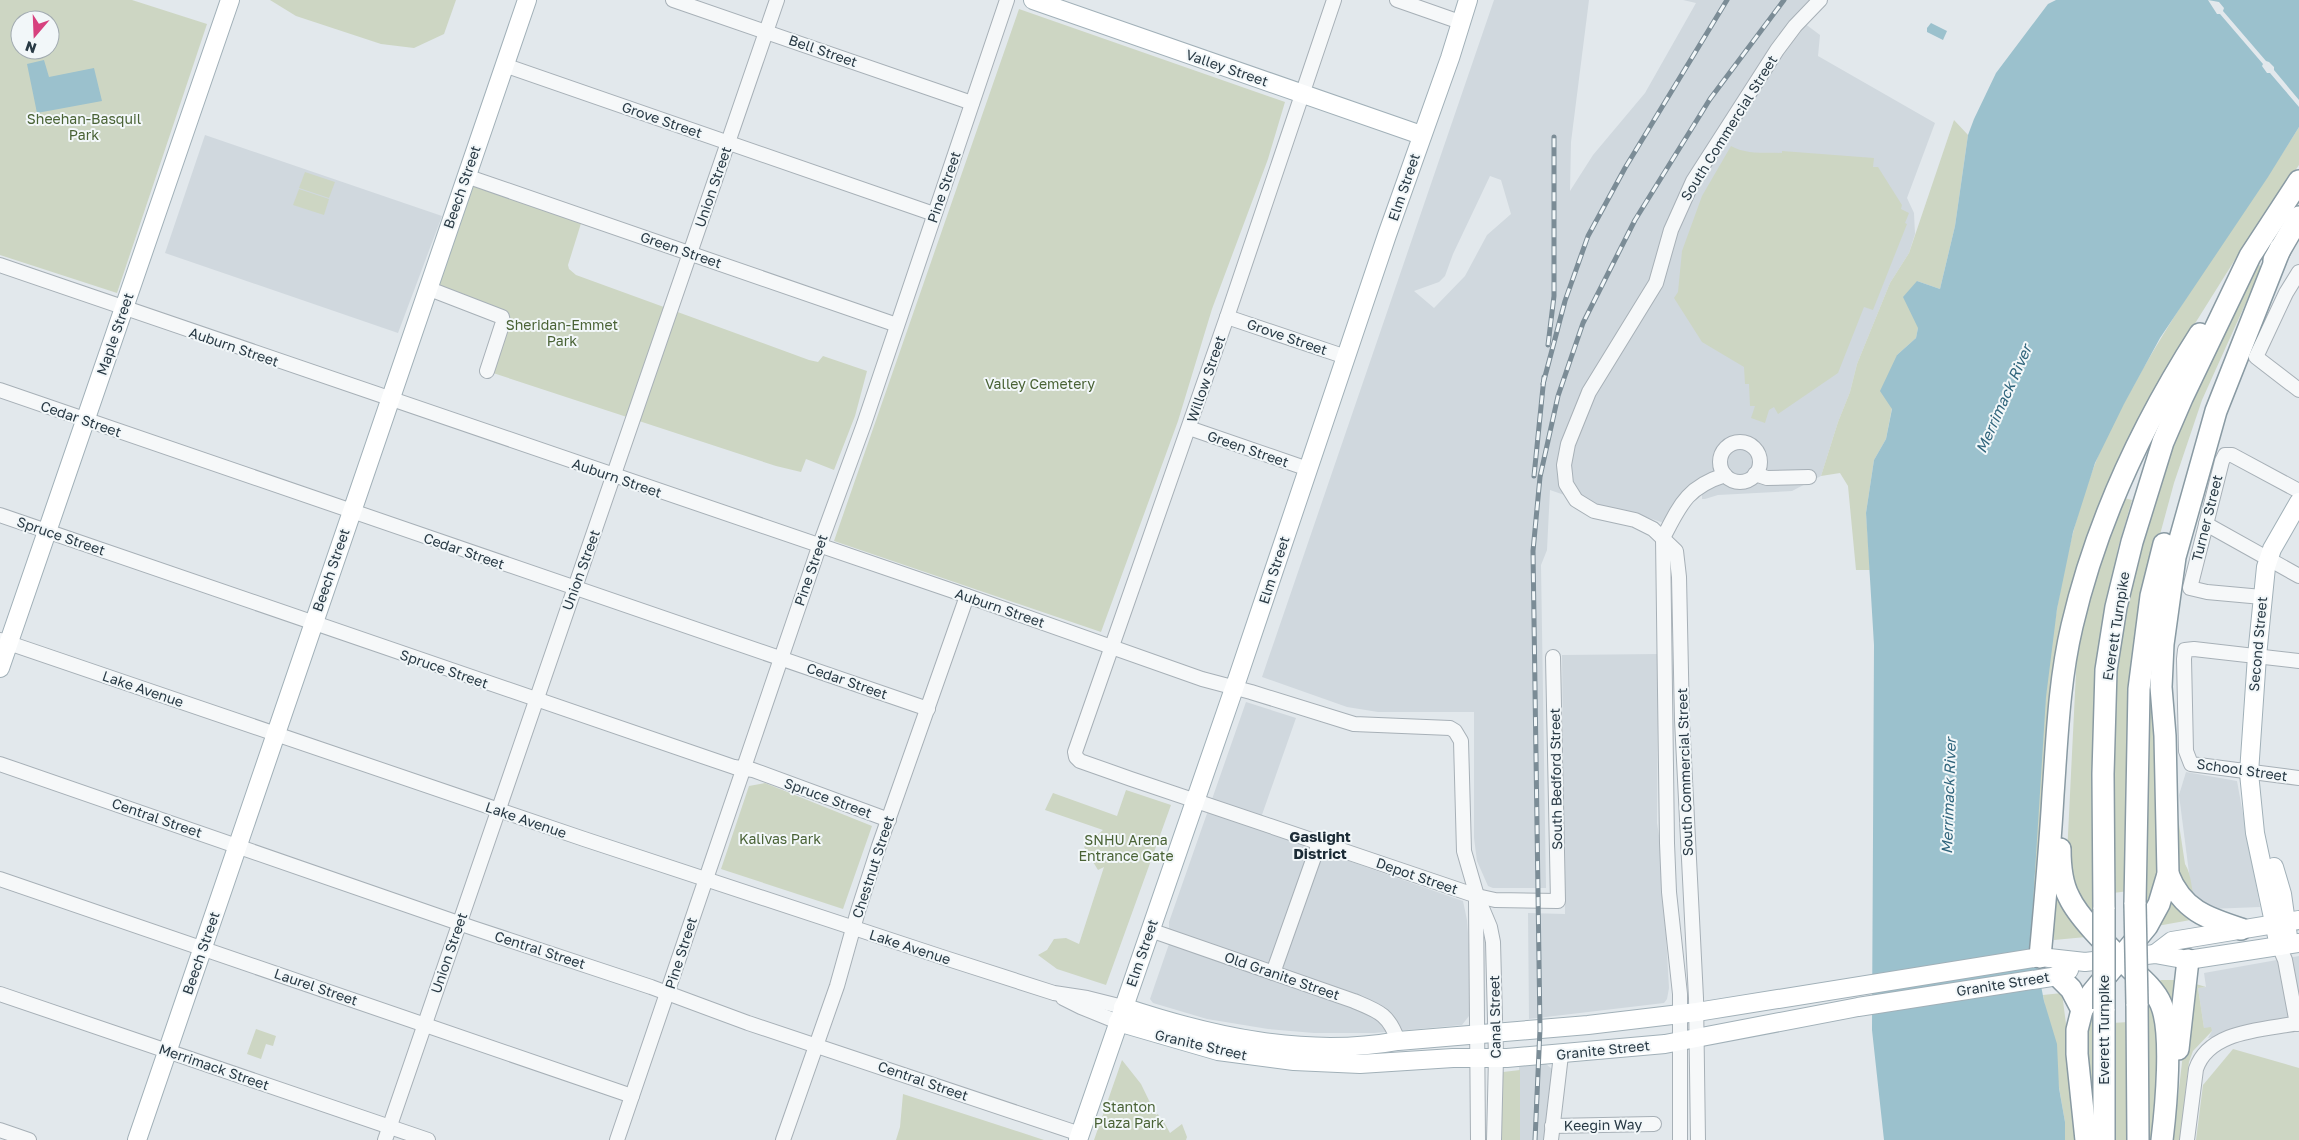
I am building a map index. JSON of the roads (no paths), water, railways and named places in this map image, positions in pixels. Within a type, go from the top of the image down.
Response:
[{"type":"highway","name":"Everett Turnpike","points":[[2104,1140],[2103,774],[2106,670],[2124,572],[2147,491],[2164,442],[2186,389],[2250,256],[2299,181]]},
{"type":"highway","points":[[2138,1140],[2135,904],[2139,689],[2151,596],[2184,467],[2229,352],[2280,249],[2299,217]]},
{"type":"highway","points":[[2086,1140],[2077,1054],[2077,1030],[2082,1010],[2120,958],[2147,926],[2159,904],[2168,874],[2165,736],[2161,687],[2164,634],[2175,557],[2216,411],[2280,249]]},
{"type":"highway","points":[[2040,957],[2064,665],[2072,626],[2093,554],[2128,466],[2169,382],[2250,256]]},
{"type":"highway","points":[[2053,800],[2062,823],[2060,850],[2062,876],[2069,897],[2120,958],[2152,990],[2161,1004],[2167,1026],[2166,1108]]},
{"type":"highway","points":[[2168,874],[2183,900],[2195,910],[2216,921],[2241,929]]},
{"type":"highway","points":[[2162,1140],[2166,1108],[2176,1061],[2188,960]]},
{"type":"highway","points":[[2051,977],[2071,989],[2082,1010]]},
{"type":"main road","name":"Maple Street","points":[[0,668],[4,641],[48,531],[230,0]]},
{"type":"main road","name":"Beech Street","points":[[137,1140],[526,0]]},
{"type":"main road","name":"Valley Street","points":[[1033,0],[1422,135]]},
{"type":"main road","name":"Elm Street","points":[[1079,1137],[1120,1014],[1235,687],[1422,135],[1443,80],[1468,0]]},
{"type":"main road","name":"Second Street","points":[[2288,948],[2287,922],[2255,833],[2249,773],[2262,597],[2268,559],[2299,502]]},
{"type":"main road","name":"Granite Street","points":[[2155,954],[2172,940],[2287,922]]},
{"type":"main road","name":"Granite Street","points":[[1120,1014],[1172,1023],[1214,1034],[1278,1044],[1345,1047],[1372,1046],[1398,1041],[1487,1034],[1688,1013],[1855,988],[2040,957],[2085,962],[2155,954],[2188,960],[2288,948]]},
{"type":"main road","name":"Granite Street","points":[[1120,1014],[1218,1051],[1294,1062],[1360,1064],[1561,1055],[1680,1041],[1858,1007],[2051,977],[2085,962]]},
{"type":"street","name":"Bell Street","points":[[673,0],[972,103]]},
{"type":"street","name":"Union Street","points":[[387,1134],[778,0]]},
{"type":"street","name":"Pine Street","points":[[617,1140],[1007,0]]},
{"type":"street","name":"Willow Street","points":[[1195,800],[1080,761],[1076,758],[1075,752],[1189,428],[1334,0]]},
{"type":"street","points":[[1397,0],[1460,22]]},
{"type":"street","name":"South Commercial Street","points":[[1688,1013],[1682,720],[1676,551],[1663,538],[1643,523],[1594,511],[1576,500],[1566,484],[1564,465],[1568,444],[1589,392],[1656,283],[1671,230],[1693,182],[1756,81],[1795,26],[1820,0]]},
{"type":"street","name":"Grove Street","points":[[504,65],[934,214]]},
{"type":"street","name":"Green Street","points":[[466,176],[897,324]]},
{"type":"street","name":"Auburn Street","points":[[0,266],[967,596],[1202,680],[1235,687],[1354,724],[1433,726],[1450,728],[1455,731]]},
{"type":"street","points":[[2299,272],[2286,293],[2256,357],[2299,390]]},
{"type":"street","points":[[427,288],[502,317],[502,325],[487,371]]},
{"type":"street","name":"Grove Street","points":[[1227,317],[1346,357]]},
{"type":"street","name":"Cedar Street","points":[[0,390],[574,589],[928,709]]},
{"type":"street","name":"Green Street","points":[[1189,428],[1308,469]]},
{"type":"street","points":[[1738,442],[1749,444],[1757,452],[1759,464],[1755,474],[1740,481],[1729,478],[1725,474],[1720,457],[1727,446],[1738,442]]},
{"type":"street","name":"Turner Street","points":[[2262,597],[2207,592],[2190,588],[2222,461],[2226,455],[2232,455],[2299,492]]},
{"type":"street","points":[[1663,538],[1680,505],[1688,494],[1705,482],[1725,474]]},
{"type":"street","points":[[1755,474],[1767,478],[1809,477]]},
{"type":"street","name":"Spruce Street","points":[[0,515],[536,700],[743,768],[889,820]]},
{"type":"street","points":[[2206,524],[2299,576]]},
{"type":"street","name":"South Commercial Street","points":[[1663,538],[1668,877],[1677,960],[1688,1013]]},
{"type":"street","name":"Chestnut Street","points":[[783,1140],[837,986],[853,928],[922,721],[928,709],[967,596]]},
{"type":"street","name":"Lake Avenue","points":[[4,641],[706,880],[1054,993],[1081,1008],[1120,1014]]},
{"type":"street","name":"School Street","points":[[2257,656],[2185,650],[2191,762],[2249,773],[2299,778]]},
{"type":"street","points":[[2257,656],[2299,661]]},
{"type":"street","name":"South Bedford Street","points":[[1553,657],[1558,901]]},
{"type":"street","name":"Canal Street","points":[[1455,731],[1461,741],[1464,851],[1477,896],[1487,1034],[1496,1058],[1494,1140]]},
{"type":"street","name":"Central Street","points":[[0,764],[1079,1137]]},
{"type":"street","name":"Depot Street","points":[[1195,800],[1477,896],[1495,900],[1558,901]]},
{"type":"street","points":[[1273,973],[1319,842]]},
{"type":"street","name":"Laurel Street","points":[[0,879],[632,1096]]},
{"type":"street","name":"Old Granite Street","points":[[1150,930],[1383,1013],[1392,1026],[1398,1041]]},
{"type":"street","name":"Second Street","points":[[2288,948],[2298,1024]]},
{"type":"street","name":"Merrimack Street","points":[[0,994],[167,1051],[387,1134],[428,1140]]},
{"type":"street","points":[[1688,1013],[1698,1038],[1698,1140]]},
{"type":"street","points":[[1680,1140],[1680,1041],[1688,1013]]},
{"type":"street","points":[[2187,1140],[2196,1069],[2205,1052],[2219,1041],[2231,1036],[2298,1024]]},
{"type":"street","name":"Canal Street","points":[[1478,1140],[1479,1058],[1487,1034]]},
{"type":"street","points":[[1551,1140],[1561,1055]]},
{"type":"street","name":"Keegin Way","points":[[1552,1126],[1654,1124]]},
{"type":"street","points":[[0,1130],[29,1140]]},
{"type":"water","name":"Merrimack River","points":[[2056,0],[2299,0],[2299,127],[2268,177],[2160,338],[2095,463],[2073,532],[2057,609],[2046,697],[2031,935],[2044,1001],[2057,1044],[2059,1088],[2065,1122],[2065,1140],[1884,1140],[1872,1030],[1874,645],[1866,513],[1874,460],[1886,439],[1892,409],[1880,391],[1897,355],[1916,338],[1918,328],[1903,297],[1917,281],[1940,289],[1955,226],[1968,135],[1974,119],[1996,73],[2048,4]]},
{"type":"water","points":[[1931,23],[1947,31],[1943,40],[1927,32],[1927,28]]},
{"type":"water","points":[[44,60],[49,77],[94,68],[102,101],[37,113],[27,64]]},
{"type":"railway","points":[[1543,384],[1565,301],[1588,236],[1625,168],[1727,0]]},
{"type":"railway","points":[[1535,1140],[1540,1029],[1533,551],[1540,477],[1558,396],[1583,323],[1635,220],[1710,99],[1784,0]]},
{"type":"railway","points":[[1548,345],[1554,296],[1554,137]]},
{"type":"railway","points":[[1534,476],[1544,377]]},
{"type":"district","name":"Gaslight District","points":[[1320,846]]},
{"type":"park label","name":"Sheehan-Basquil Park","points":[[84,128]]},
{"type":"park label","name":"Sheridan-Emmet Park","points":[[562,334]]},
{"type":"park label","name":"Valley Cemetery","points":[[1040,384]]},
{"type":"park label","name":"Kalivas Park","points":[[780,839]]},
{"type":"park label","name":"SNHU Arena Entrance Gate","points":[[1126,848]]},
{"type":"park label","name":"Stanton Plaza Park","points":[[1129,1116]]}]
